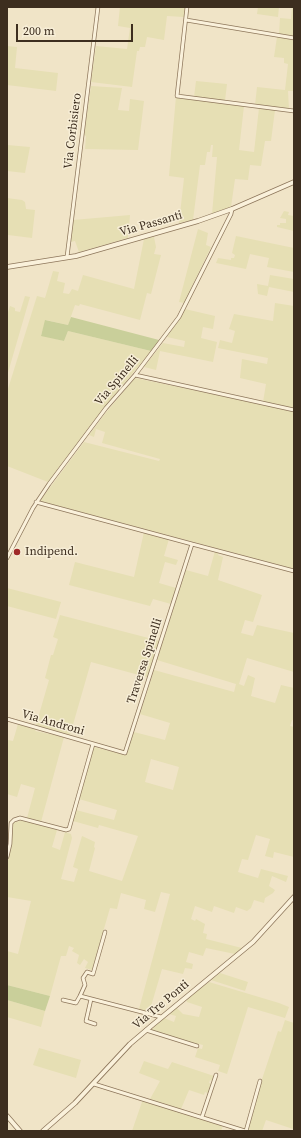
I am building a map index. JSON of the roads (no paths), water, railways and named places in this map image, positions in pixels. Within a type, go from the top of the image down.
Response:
[{"type":"street","name":"Via Corbisiero","points":[[67,257],[98,7]]},
{"type":"street","points":[[187,7],[177,96],[294,111]]},
{"type":"street","points":[[186,20],[294,38]]},
{"type":"street","name":"Via Passanti","points":[[7,267],[67,257],[198,221],[232,209],[294,182]]},
{"type":"street","name":"Via Spinelli","points":[[7,558],[36,502],[106,408],[135,375],[179,318],[231,214],[232,209]]},
{"type":"street","points":[[135,375],[294,410]]},
{"type":"street","points":[[36,502],[294,570]]},
{"type":"street","name":"Traversa Spinelli","points":[[93,744],[123,753],[126,752],[192,544]]},
{"type":"street","name":"Via Androni","points":[[7,719],[93,744]]},
{"type":"street","points":[[7,857],[10,844],[10,826],[14,820],[20,818],[66,830],[69,829],[93,744]]},
{"type":"street","name":"Via Tre Ponti","points":[[43,1131],[75,1104],[146,1030],[244,951],[294,897]]},
{"type":"street","points":[[63,1000],[76,1003],[84,985],[82,978],[88,972],[94,974],[105,932]]},
{"type":"street","points":[[80,996],[161,1017]]},
{"type":"street","points":[[92,999],[86,1021],[95,1024]]},
{"type":"street","points":[[146,1030],[197,1046]]},
{"type":"street","points":[[202,1117],[216,1075]]},
{"type":"street","points":[[94,1084],[246,1131],[260,1081]]},
{"type":"street","points":[[7,1116],[20,1131]]},
{"type":"place","name":"Indipend.","points":[[17,552]]}]
